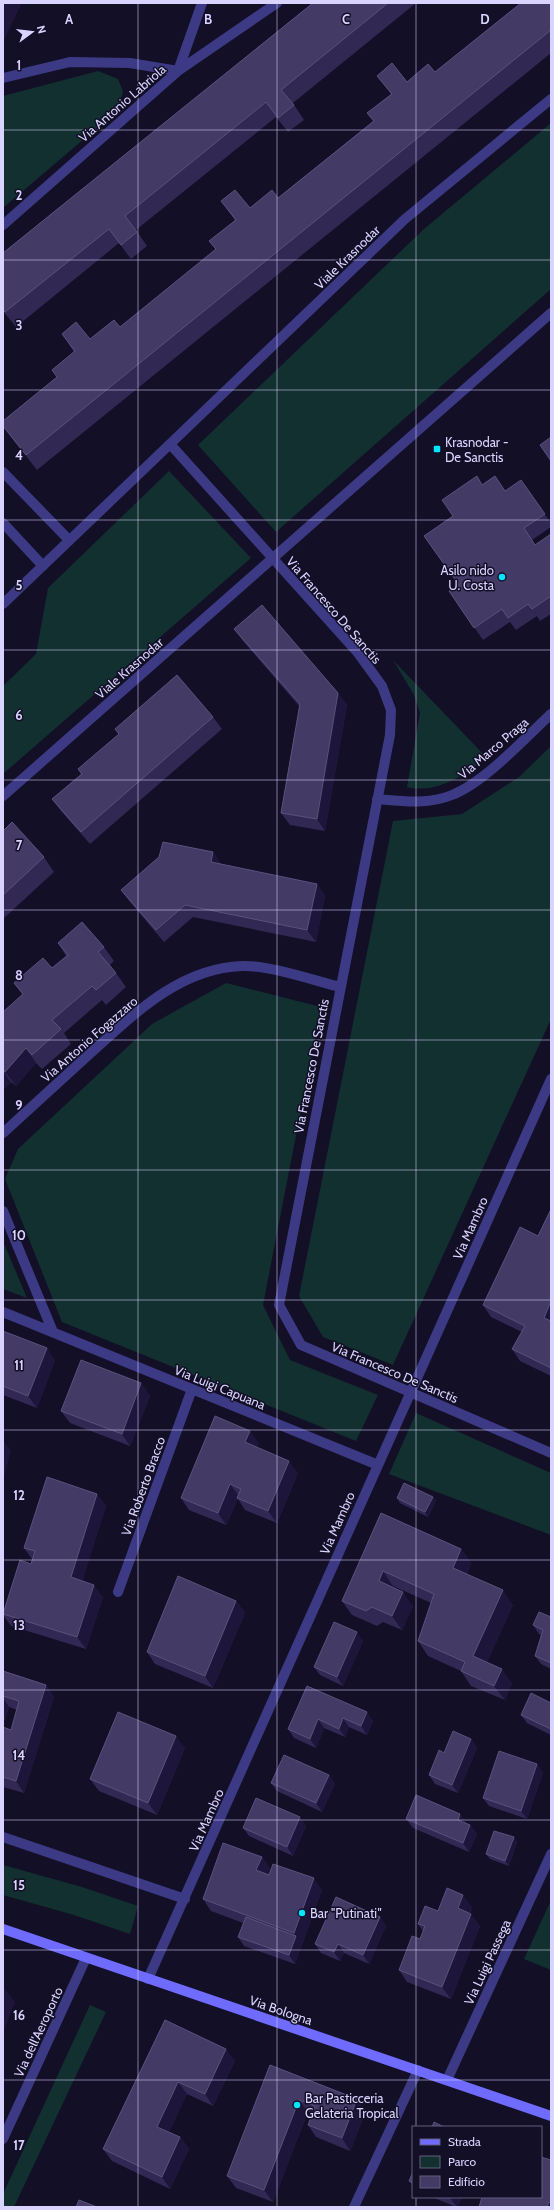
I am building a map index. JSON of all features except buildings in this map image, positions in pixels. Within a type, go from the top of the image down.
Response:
[{"type":"street","points":[[178,71],[202,3]]},
{"type":"street","points":[[178,71],[277,3]]},
{"type":"street","name":"Via Antonio Labriola","points":[[3,78],[70,62],[130,63],[178,71]]},
{"type":"street","name":"Via Antonio Labriola","points":[[3,225],[178,71]]},
{"type":"street","name":"Viale Krasnodar","points":[[3,604],[405,219],[551,99]]},
{"type":"street","name":"Viale Krasnodar","points":[[3,796],[551,313]]},
{"type":"street","points":[[170,444],[272,559]]},
{"type":"street","points":[[3,472],[70,540]]},
{"type":"street","points":[[3,523],[43,566]]},
{"type":"street","name":"Via Francesco De Sanctis","points":[[272,559],[358,653],[382,686],[391,710],[390,735],[279,1305],[300,1345],[551,1453]]},
{"type":"street","name":"Via Marco Praga","points":[[377,799],[413,802],[452,796],[471,786],[551,714]]},
{"type":"street","name":"Via Antonio Fogazzaro","points":[[3,1133],[139,1010],[181,982],[203,973],[243,966],[267,969],[340,987]]},
{"type":"street","name":"Via Mambro","points":[[148,1979],[409,1393],[551,1079]]},
{"type":"street","points":[[3,1211],[53,1332]]},
{"type":"street","name":"Via Luigi Capuana","points":[[3,1312],[378,1465]]},
{"type":"street","name":"Via Roberto Bracco","points":[[118,1592],[192,1389]]},
{"type":"street","points":[[3,1837],[184,1899]]},
{"type":"street","name":"Via Luigi Passega","points":[[447,2080],[551,1854]]},
{"type":"street","name":"Via Bologna","points":[[3,1929],[551,2116]]},
{"type":"street","name":"Via dell'Aeroporto","points":[[4,2136],[86,1958]]},
{"type":"street","points":[[354,2207],[418,2070]]},
{"type":"green space","points":[[98,71],[118,79],[123,91],[118,110],[3,208],[3,96]]},
{"type":"green space","points":[[551,123],[551,289],[276,532],[198,445],[424,229]]},
{"type":"green space","points":[[169,471],[251,558],[3,774],[3,686],[36,654],[48,588]]},
{"type":"green space","points":[[393,660],[487,758],[450,782],[429,788],[407,787],[420,713],[414,695]]},
{"type":"green space","points":[[551,746],[551,1019],[393,1365],[323,1337],[299,1296],[393,821],[462,814],[519,777]]},
{"type":"green space","points":[[226,983],[321,1007],[263,1305],[290,1360],[378,1395],[356,1441],[62,1322],[5,1179],[18,1149],[152,1024]]},
{"type":"green space","points":[[3,1241],[27,1298],[3,1289]]},
{"type":"green space","points":[[416,1413],[551,1473],[551,1535],[389,1474]]},
{"type":"green space","points":[[3,1865],[82,1887],[138,1906],[130,1934],[74,1915],[3,1895]]},
{"type":"green space","points":[[551,1900],[551,1970],[524,1959]]},
{"type":"green space","points":[[90,2005],[106,2012],[14,2207],[3,2207],[3,2194]]},
{"type":"place","name":"Krasnodar - De Sanctis","points":[[437,449]]},
{"type":"place","name":"Asilo nido U. Costa","points":[[502,577]]},
{"type":"place","name":"Bar \"Putinati\"","points":[[302,1913]]},
{"type":"place","name":"Bar Pasticceria Gelateria Tropical","points":[[297,2105]]}]
